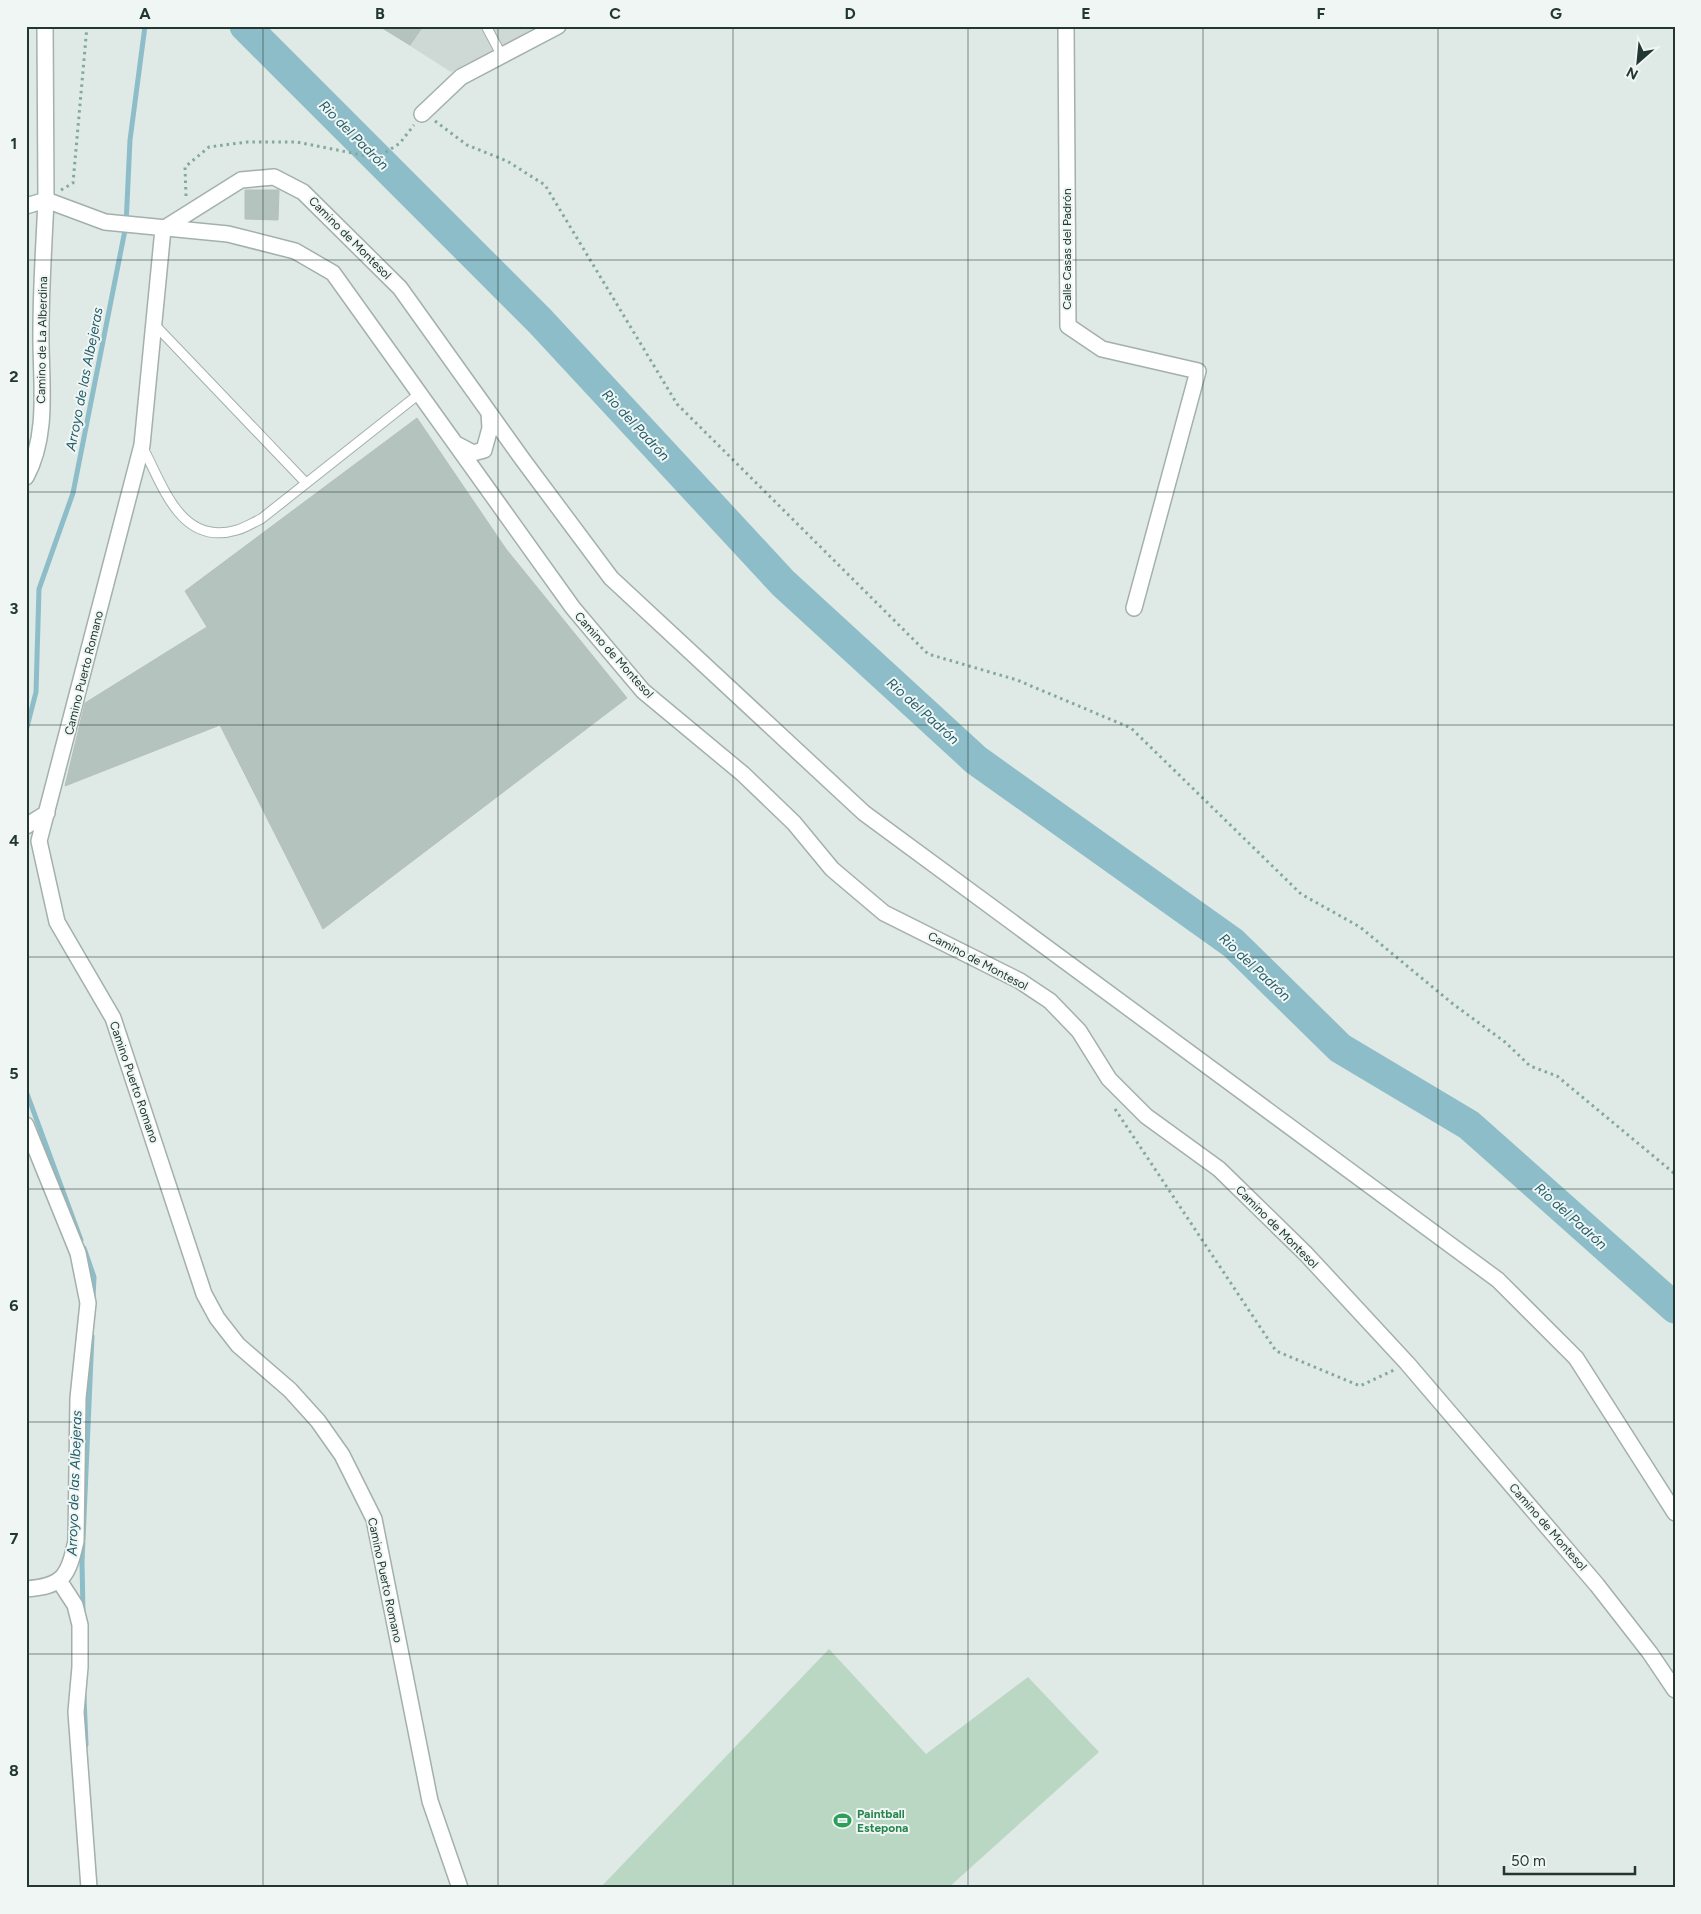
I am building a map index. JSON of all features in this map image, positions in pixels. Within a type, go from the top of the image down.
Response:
[{"type":"street","points":[[26,206],[46,200],[45,26]]},
{"type":"street","points":[[422,114],[461,77],[558,26]]},
{"type":"street","name":"Calle Casas del Padrón","points":[[1066,26],[1068,326],[1102,349],[1198,371],[1134,608]]},
{"type":"street","name":"Camino de Montesol","points":[[163,229],[241,180],[274,177],[302,192],[400,288],[611,578],[864,812],[1498,1280],[1576,1358],[1675,1512]]},
{"type":"street","name":"Camino de Montesol","points":[[46,200],[105,222],[228,234],[295,251],[333,273],[573,608],[644,692],[742,774],[794,823],[832,870],[877,907],[1020,981],[1050,1001],[1079,1031],[1109,1079],[1146,1116],[1219,1169],[1306,1254],[1407,1363],[1597,1585],[1650,1653],[1675,1690]]},
{"type":"street","name":"Camino de La Alberdina","points":[[26,477],[34,457],[42,405],[41,328],[46,200]]},
{"type":"street","name":"Camino Puerto Romano","points":[[163,229],[142,445],[39,841],[57,922],[113,1018],[204,1294],[217,1318],[238,1345],[290,1390],[318,1421],[342,1454],[374,1518],[430,1801],[460,1888]]},
{"type":"street","points":[[454,443],[473,453],[484,450],[490,428],[489,412]]},
{"type":"street","points":[[26,826],[47,813]]},
{"type":"street","points":[[26,1125],[78,1253],[88,1303],[78,1398],[76,1541],[67,1572],[60,1582],[44,1588],[26,1589]]},
{"type":"street","points":[[60,1582],[75,1605],[80,1625],[80,1667],[76,1712],[89,1888]]},
{"type":"lane","points":[[486,26],[502,56]]},
{"type":"lane","points":[[154,324],[306,483]]},
{"type":"lane","points":[[142,445],[177,511],[186,522],[197,529],[210,533],[237,530],[261,519],[419,394]]},
{"type":"path","points":[[46,200],[73,183],[87,26]]},
{"type":"path","points":[[185,215],[185,167],[209,147],[247,142],[297,142],[377,158],[400,143],[422,114],[444,126],[467,145],[507,161],[546,185],[677,404],[928,654],[1017,680],[1131,728],[1301,894],[1360,927],[1453,1004],[1505,1042],[1530,1066],[1557,1076],[1675,1174]]},
{"type":"path","points":[[1109,1079],[1106,1095],[1276,1351],[1360,1386],[1407,1363]]},
{"type":"shaded area","points":[[379,26],[539,26],[451,72]]},
{"type":"green space","name":"Paintball Estepona","points":[[829,1649],[926,1754],[1028,1677],[1099,1752],[948,1888],[600,1888]]},
{"type":"building","points":[[379,26],[423,26],[410,45]]},
{"type":"building","points":[[245,190],[279,190],[278,220],[245,219]]},
{"type":"building","points":[[417,418],[506,549],[627,698],[323,929],[220,725],[65,786],[85,703],[207,627],[185,591]]},
{"type":"waterway","name":"Arroyo de las Albejeras","points":[[26,731],[36,692],[39,589],[73,493],[126,225],[130,140],[145,26]]},
{"type":"waterway","name":"Rio del Padrón","points":[[245,26],[540,321],[783,583],[976,760],[1233,943],[1340,1048],[1469,1125],[1675,1308]]},
{"type":"waterway","name":"Arroyo de las Albejeras","points":[[26,1091],[81,1240]]},
{"type":"waterway","name":"Arroyo de las Albejeras","points":[[84,1248],[94,1277],[93,1298]]},
{"type":"waterway","name":"Arroyo de las Albejeras","points":[[83,1613],[82,1562],[92,1336]]},
{"type":"waterway","name":"Arroyo de las Albejeras","points":[[84,1696],[86,1745]]},
{"type":"place","name":"Paintball Estepona","points":[[843,1821]]}]
